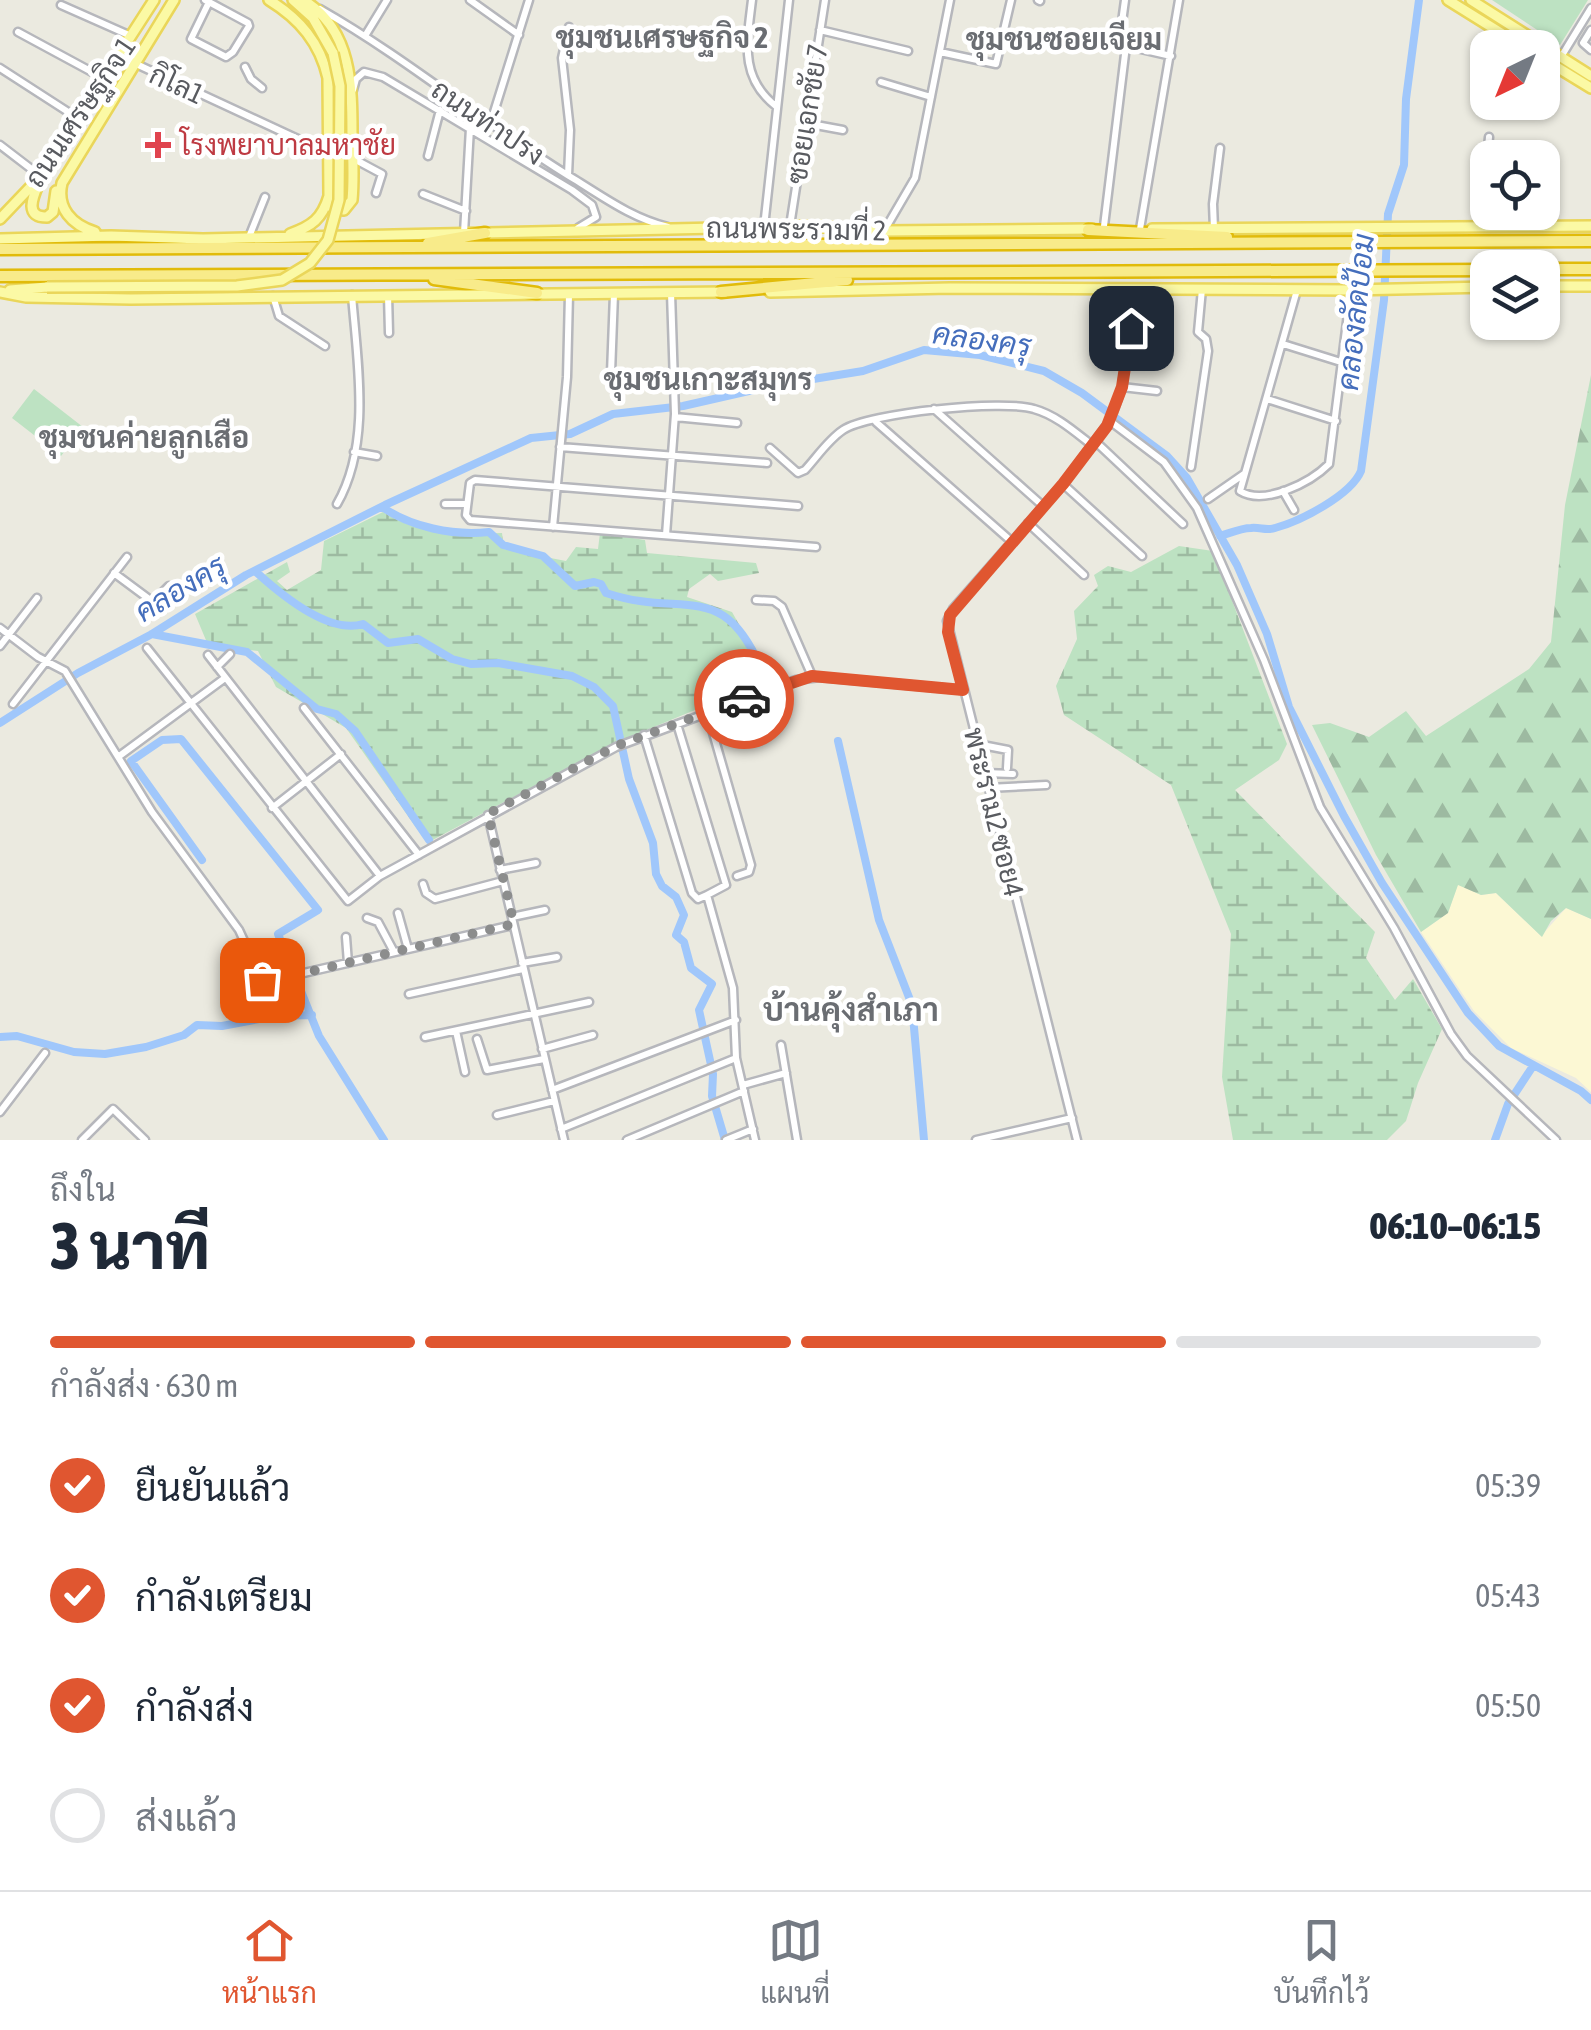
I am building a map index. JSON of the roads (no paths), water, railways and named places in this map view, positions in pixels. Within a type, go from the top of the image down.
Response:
[{"type":"highway","points":[[1088,230],[1374,242]]},
{"type":"highway","points":[[393,248],[485,233]]},
{"type":"highway","name":"ถนนพระรามที่ 2","points":[[0,250],[1591,241]]},
{"type":"highway","points":[[1560,269],[1591,269]]},
{"type":"highway","name":"ถนนพระรามที่ 2","points":[[0,276],[1470,270]]},
{"type":"highway","points":[[378,273],[537,293]]},
{"type":"highway","points":[[721,292],[913,274]]},
{"type":"main road","name":"ถนนเศรษฐกิจ 1","points":[[0,219],[43,173],[154,0]]},
{"type":"main road","name":"ถนนเศรษฐกิจ 1","points":[[111,236],[87,230],[68,217],[59,194],[63,180],[174,0]]},
{"type":"main road","points":[[269,0],[308,32],[325,63],[330,101],[329,196],[324,211],[315,222],[282,237]]},
{"type":"main road","points":[[0,292],[46,287],[237,286],[282,280],[310,263],[328,240],[339,200],[340,86],[333,53],[313,18],[293,0]]},
{"type":"main road","points":[[1448,0],[1496,30]]},
{"type":"main road","points":[[1471,0],[1513,30]]},
{"type":"main road","name":"ถนนท่าปรง","points":[[306,2],[342,44],[349,69],[353,194],[344,210],[334,210],[329,196]]},
{"type":"main road","points":[[1560,63],[1591,76]]},
{"type":"main road","points":[[1560,64],[1591,88]]},
{"type":"main road","points":[[43,173],[31,203],[39,217],[53,212],[56,192],[63,180]]},
{"type":"main road","name":"ถนนพระรามที่ 2","points":[[0,239],[249,238],[577,228],[790,227],[884,231],[1088,230],[1104,226],[1470,227]]},
{"type":"main road","name":"ถนนพระรามที่ 2","points":[[1560,226],[1591,226]]},
{"type":"main road","points":[[1560,286],[1591,286]]},
{"type":"main road","points":[[0,292],[114,298],[1470,287]]},
{"type":"street","points":[[364,36],[387,0]]},
{"type":"street","points":[[470,0],[519,35]]},
{"type":"street","points":[[490,124],[529,0]]},
{"type":"street","points":[[752,0],[747,66],[765,98],[778,108]]},
{"type":"street","points":[[764,228],[789,0]]},
{"type":"street","name":"ซอยเอกชัย 7","points":[[790,227],[825,0]]},
{"type":"street","points":[[884,231],[915,178],[950,0]]},
{"type":"street","points":[[940,52],[996,64],[1010,0]]},
{"type":"street","points":[[1125,0],[1119,44],[1171,56]]},
{"type":"street","points":[[1140,229],[1179,0]]},
{"type":"street","points":[[207,1],[249,26],[226,57],[191,39],[207,1]]},
{"type":"street","name":"ถนนท่าปรง","points":[[306,2],[364,36],[490,124],[634,216],[672,228]]},
{"type":"street","points":[[61,5],[131,36]]},
{"type":"street","points":[[1560,59],[1591,8]]},
{"type":"street","points":[[568,175],[570,130],[562,58],[569,28]]},
{"type":"street","points":[[820,30],[908,50]]},
{"type":"street","points":[[1591,30],[1583,44],[1591,50]]},
{"type":"street","points":[[18,32],[105,79]]},
{"type":"street","points":[[1104,226],[1126,46]]},
{"type":"street","name":"กิโล1","points":[[118,56],[330,153]]},
{"type":"street","points":[[245,67],[251,80],[262,88]]},
{"type":"street","points":[[0,68],[80,119]]},
{"type":"street","name":"ถนนท่าปรง","points":[[352,97],[356,79],[369,72],[384,76],[592,204],[596,217],[577,228]]},
{"type":"street","points":[[881,82],[931,96]]},
{"type":"street","points":[[428,156],[440,110]]},
{"type":"street","points":[[806,123],[842,130]]},
{"type":"street","points":[[464,233],[470,128]]},
{"type":"street","points":[[0,145],[43,173]]},
{"type":"street","points":[[1214,229],[1220,148]]},
{"type":"street","points":[[353,159],[382,174],[376,194]]},
{"type":"street","points":[[423,194],[466,211]]},
{"type":"street","points":[[249,238],[264,197]]},
{"type":"street","points":[[1136,287],[1122,387],[1157,391]]},
{"type":"street","points":[[1191,467],[1208,351],[1206,339],[1198,332],[1202,288]]},
{"type":"street","points":[[1298,289],[1242,494],[1265,498],[1328,464],[1351,290]]},
{"type":"street","points":[[553,527],[569,293]]},
{"type":"street","points":[[666,535],[675,416],[671,293]]},
{"type":"street","points":[[611,373],[614,294]]},
{"type":"street","points":[[337,504],[348,485],[358,414],[352,295]]},
{"type":"street","points":[[388,295],[389,333]]},
{"type":"street","points":[[273,296],[279,316],[325,346]]},
{"type":"street","points":[[1282,344],[1344,364]]},
{"type":"street","name":"พระราม2 ซอย4","points":[[1077,1140],[947,621],[952,609],[1094,444],[1111,420],[1122,387]]},
{"type":"street","points":[[1267,399],[1336,421]]},
{"type":"street","points":[[770,448],[794,471],[802,472],[839,432],[876,421],[934,409],[1012,405],[1036,409],[1094,444],[1183,524]]},
{"type":"street","points":[[934,409],[1043,506]]},
{"type":"street","points":[[675,416],[736,423]]},
{"type":"street","points":[[1111,420],[1164,462],[1191,497],[1215,543],[1264,660],[1320,807],[1394,928],[1459,1046],[1556,1140]]},
{"type":"street","points":[[876,421],[1012,541]]},
{"type":"street","points":[[561,440],[767,463]]},
{"type":"street","points":[[354,452],[377,456]]},
{"type":"street","points":[[1208,499],[1246,474]]},
{"type":"street","points":[[798,506],[475,480],[470,483],[466,515],[470,520],[816,547]]},
{"type":"street","points":[[1063,484],[1142,556]]},
{"type":"street","points":[[1283,491],[1294,510]]},
{"type":"street","points":[[445,504],[467,504]]},
{"type":"street","points":[[1028,523],[1084,576]]},
{"type":"street","points":[[13,704],[127,558]]},
{"type":"street","points":[[114,574],[153,602],[170,586]]},
{"type":"street","points":[[0,646],[37,598]]},
{"type":"street","points":[[756,600],[782,607],[812,676]]},
{"type":"street","points":[[0,628],[65,671],[166,834],[238,930],[262,980],[408,949],[545,910]]},
{"type":"street","points":[[147,648],[342,897],[350,900],[380,876],[616,746],[812,676],[963,690]]},
{"type":"street","points":[[208,654],[380,876]]},
{"type":"street","points":[[217,667],[230,654]]},
{"type":"street","points":[[118,757],[226,678]]},
{"type":"street","points":[[304,708],[419,855]]},
{"type":"street","points":[[707,712],[751,865],[749,872],[737,876]]},
{"type":"street","points":[[644,735],[692,893],[698,898],[726,886],[677,724]]},
{"type":"street","points":[[977,744],[1008,750],[1010,771],[984,773]]},
{"type":"street","points":[[272,808],[341,754]]},
{"type":"street","points":[[988,788],[1026,783],[1046,785]]},
{"type":"street","points":[[488,814],[564,1140]]},
{"type":"street","points":[[500,870],[536,863]]},
{"type":"street","points":[[422,884],[435,899],[503,881]]},
{"type":"street","points":[[707,895],[730,972],[736,1058],[756,1140]]},
{"type":"street","points":[[398,912],[408,949]]},
{"type":"street","points":[[367,918],[378,922],[394,952]]},
{"type":"street","points":[[346,937],[348,963]]},
{"type":"street","points":[[409,994],[556,957]]},
{"type":"street","points":[[425,1037],[589,1002]]},
{"type":"street","points":[[552,1090],[736,1020]]},
{"type":"street","points":[[456,1030],[465,1072]]},
{"type":"street","points":[[542,1049],[593,1035]]},
{"type":"street","points":[[477,1040],[487,1070],[544,1059]]},
{"type":"street","points":[[781,1045],[797,1140]]},
{"type":"street","points":[[0,1112],[45,1054]]},
{"type":"street","points":[[562,1129],[736,1058]]},
{"type":"street","points":[[628,1140],[786,1073]]},
{"type":"street","points":[[497,1116],[554,1101]]},
{"type":"street","points":[[82,1140],[113,1110],[145,1140]]},
{"type":"street","points":[[976,1140],[1072,1118]]},
{"type":"street","points":[[727,1140],[753,1129]]},
{"type":"waterway","name":"คลองลัดป้อม","points":[[1220,536],[1247,528],[1272,529],[1298,520],[1336,498],[1361,471],[1384,300],[1388,214],[1404,165],[1406,99],[1419,0]]},
{"type":"waterway","name":"คลองครุ","points":[[0,723],[246,575],[531,438],[570,434],[613,414],[683,406],[863,371],[924,350],[980,355],[1044,371],[1082,393],[1167,456],[1187,478],[1237,565],[1267,634],[1289,707],[1382,883],[1468,1013],[1499,1046],[1591,1100]]},
{"type":"waterway","points":[[382,507],[433,528],[489,532],[503,545],[543,556],[575,586],[594,582],[601,584],[606,593],[634,600],[701,607],[719,613],[735,625],[751,647],[766,680]]},
{"type":"waterway","points":[[255,571],[320,618],[349,626],[363,624],[388,643],[418,639],[452,659],[471,664],[498,663],[572,676],[594,687],[613,706],[629,779],[653,843],[656,874],[662,886],[676,897],[684,915],[676,935],[684,942],[691,968],[712,984],[699,1010],[713,1074],[712,1096],[725,1140]]},
{"type":"waterway","points":[[152,634],[247,652],[317,709],[336,714],[355,731],[429,840]]},
{"type":"waterway","points":[[202,860],[131,761],[162,740],[181,739],[318,910],[278,934],[319,1036],[384,1140]]},
{"type":"waterway","points":[[838,741],[879,920],[912,1005],[924,1140]]},
{"type":"waterway","points":[[0,1037],[17,1036],[74,1052],[105,1054],[146,1047],[184,1035],[197,1025],[222,1026],[275,1016],[312,1015]]},
{"type":"waterway","points":[[1495,1140],[1508,1104],[1533,1066]]},
{"type":"place","name":"โรงพยาบาลมหาชัย","points":[[158,145]]},
{"type":"district","name":"ชุมชนเศรษฐกิจ 2","points":[[662,37]]},
{"type":"district","name":"ชุมชนซอยเจียม","points":[[1064,39]]},
{"type":"district","name":"ชุมชนเกาะสมุทร","points":[[708,379]]},
{"type":"district","name":"ชุมชนค่ายลูกเสือ","points":[[144,437]]},
{"type":"district","name":"บ้านคุ้งสำเภา","points":[[851,1009]]}]
